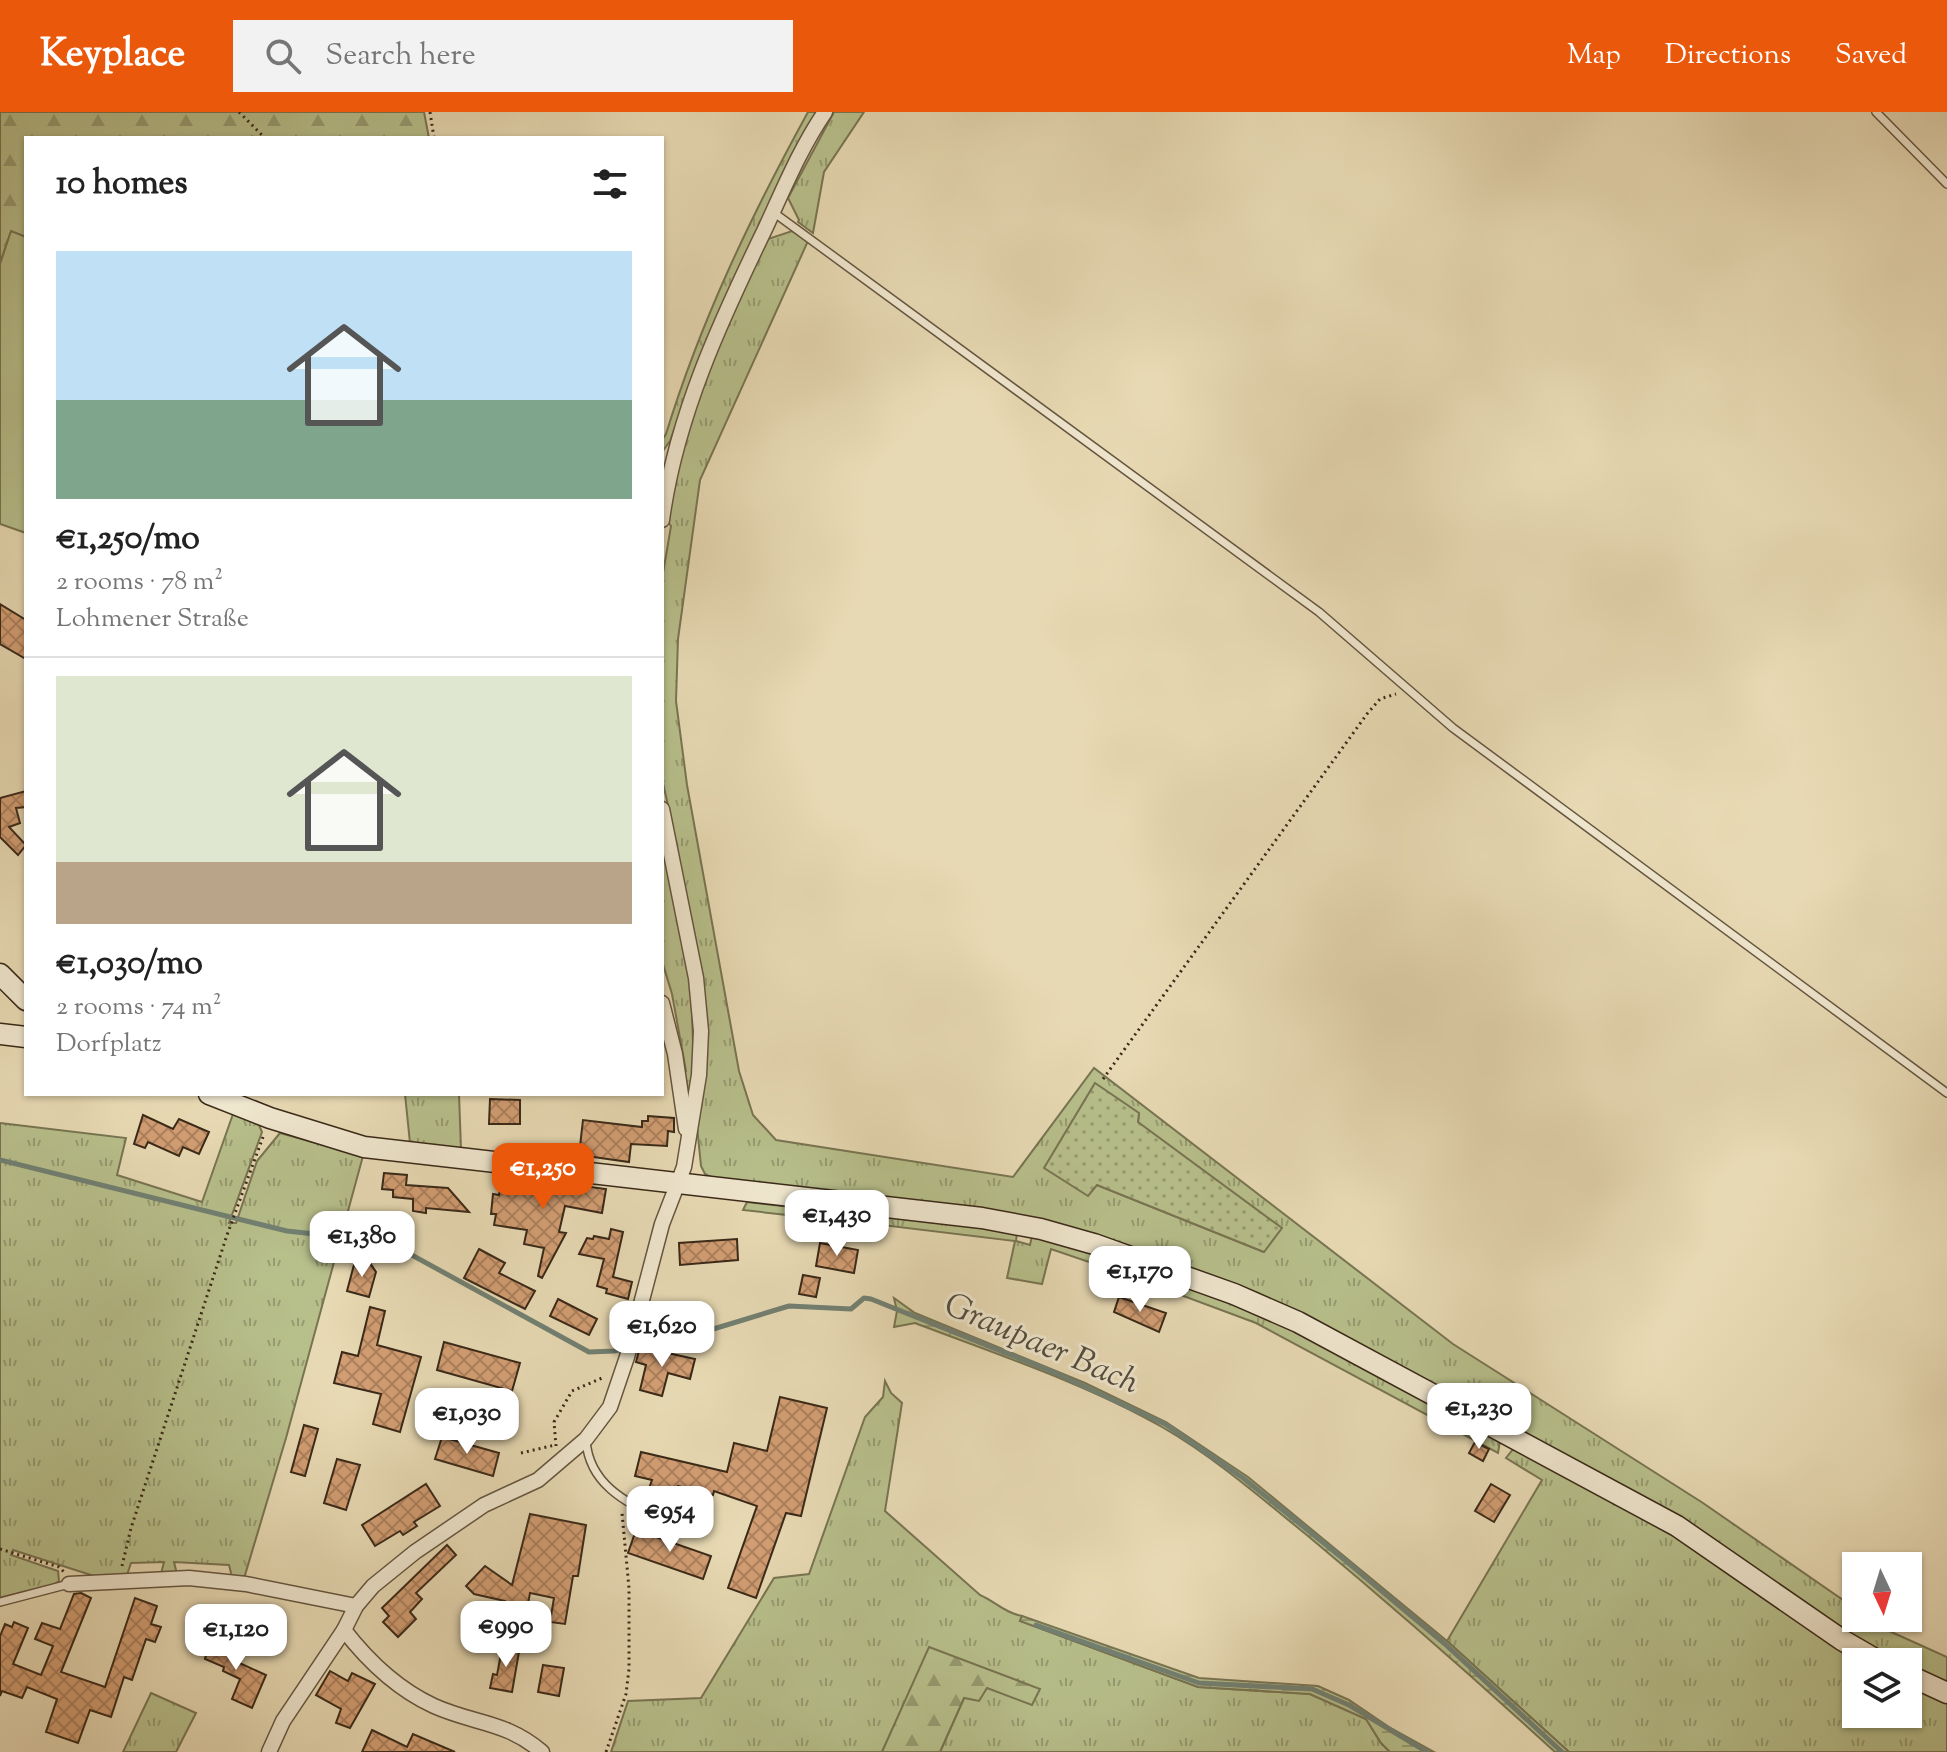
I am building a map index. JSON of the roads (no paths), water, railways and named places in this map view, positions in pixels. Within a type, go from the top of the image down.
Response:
[{"type":"main road","points":[[0,974],[24,998]]},
{"type":"main road","points":[[0,1034],[24,1037]]},
{"type":"main road","points":[[214,1096],[270,1118],[364,1147],[982,1218],[1041,1229],[1094,1244],[1234,1294],[1298,1322],[1677,1526],[1856,1648]]},
{"type":"main road","points":[[1922,1681],[1947,1693]]},
{"type":"street","points":[[664,510],[678,437],[701,371],[773,212],[825,112]]},
{"type":"street","points":[[269,1752],[283,1721],[344,1630],[356,1606],[373,1586],[415,1552],[484,1505],[530,1486],[586,1439],[610,1407],[625,1363],[662,1224],[684,1167],[699,1075],[701,1031],[696,978],[664,819]]},
{"type":"street","points":[[664,1011],[675,1054],[688,1137]]},
{"type":"street","points":[[72,1584],[189,1578],[246,1584],[356,1606]]},
{"type":"street","points":[[344,1630],[363,1655],[392,1680],[435,1706],[503,1726],[529,1740],[542,1752]]},
{"type":"lane","points":[[1876,112],[1947,184]]},
{"type":"lane","points":[[773,212],[1319,612],[1453,728],[1947,1093]]},
{"type":"lane","points":[[586,1439],[587,1454],[604,1485],[619,1497],[668,1523]]},
{"type":"lane","points":[[0,1602],[72,1584]]},
{"type":"waterway","name":"Graupaer Bach","points":[[0,1160],[287,1231],[388,1242],[589,1352],[614,1351],[710,1330],[789,1306],[851,1309],[864,1298],[871,1299],[1051,1371],[1165,1424],[1243,1478],[1346,1561],[1445,1644],[1562,1752]]},
{"type":"waterway","points":[[1036,1625],[1199,1683],[1312,1689],[1349,1705],[1427,1752]]}]
